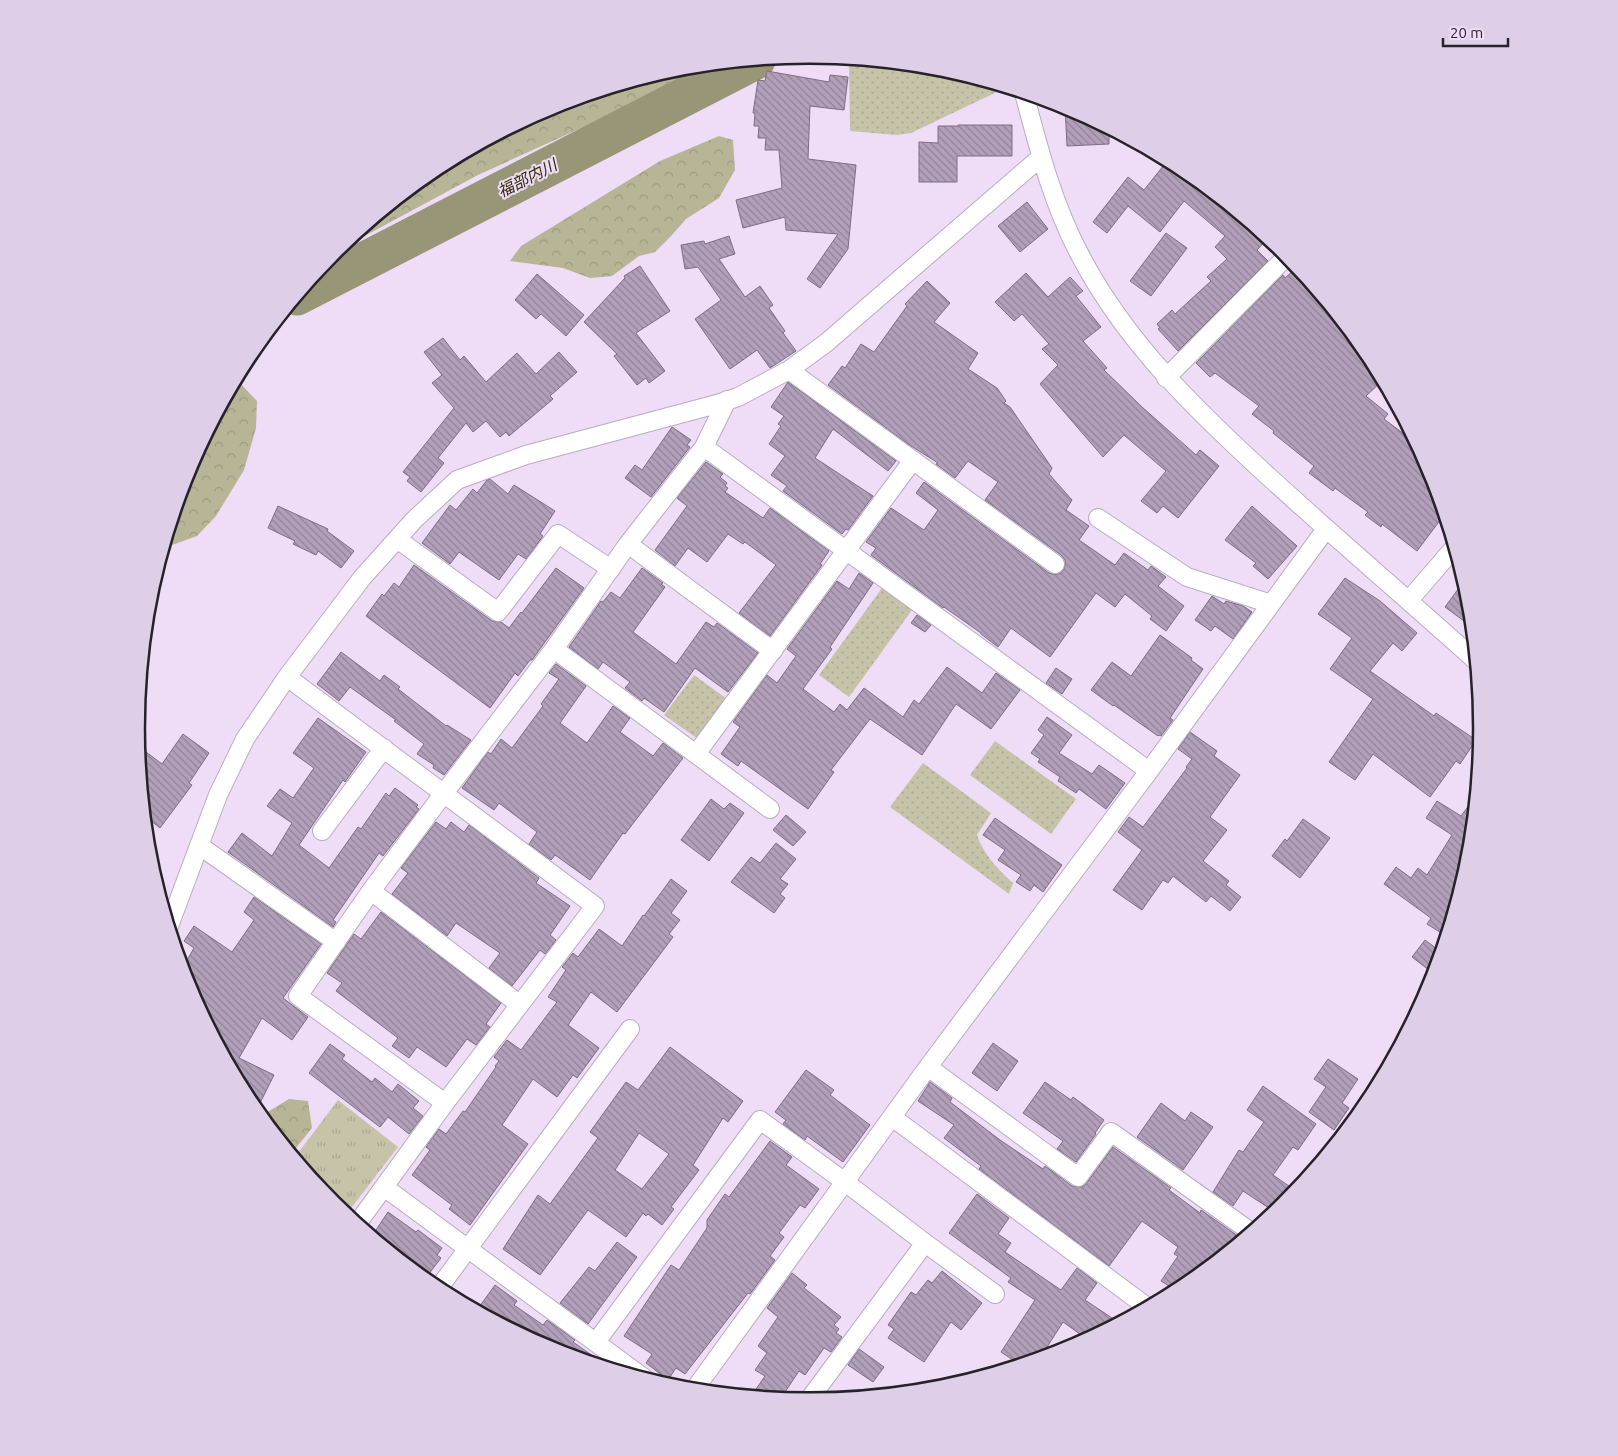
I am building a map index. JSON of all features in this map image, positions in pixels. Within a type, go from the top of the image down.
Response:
[{"type":"street","points":[[1026,100],[1049,184],[1081,257],[1120,321],[1166,378],[1209,422],[1326,529],[1469,655]]},
{"type":"street","points":[[172,917],[218,795],[245,739],[287,676],[362,578],[414,520],[457,480],[526,455],[691,412],[738,397],[789,370],[826,343],[1042,158]]},
{"type":"street","points":[[1166,378],[1282,261]]},
{"type":"street","points":[[789,370],[1055,564]]},
{"type":"street","points":[[445,1103],[298,996],[444,793],[554,649],[628,544],[704,447],[727,400]]},
{"type":"street","points":[[704,447],[1149,771]]},
{"type":"street","points":[[696,754],[913,460]]},
{"type":"street","points":[[1098,518],[1187,577],[1270,604]]},
{"type":"street","points":[[699,1383],[928,1067],[1149,771],[1326,529]]},
{"type":"street","points":[[397,539],[498,612],[558,534],[611,569]]},
{"type":"street","points":[[628,544],[773,651]]},
{"type":"street","points":[[1409,600],[1450,553]]},
{"type":"street","points":[[554,649],[770,809]]},
{"type":"street","points":[[287,676],[595,906],[519,1004],[361,1218]]},
{"type":"street","points":[[322,832],[384,748]]},
{"type":"street","points":[[200,846],[336,942]]},
{"type":"street","points":[[372,891],[519,1004]]},
{"type":"street","points":[[443,1282],[630,1029]]},
{"type":"street","points":[[928,1067],[1078,1177],[1111,1132],[1246,1228]]},
{"type":"street","points":[[892,1118],[1141,1303]]},
{"type":"street","points":[[596,1342],[760,1120],[995,1294]]},
{"type":"street","points":[[384,1187],[631,1368]]},
{"type":"street","points":[[815,1392],[925,1244]]},
{"type":"green space","points":[[849,65],[896,69],[981,86],[998,91],[911,133],[896,135],[850,131]]},
{"type":"green space","points":[[703,72],[478,175],[361,238],[405,201],[440,176],[515,132],[595,99],[637,86]]},
{"type":"green space","points":[[719,136],[733,140],[735,170],[719,198],[686,219],[655,252],[639,256],[612,276],[590,278],[563,268],[510,261],[521,246],[660,161]]},
{"type":"green space","points":[[241,384],[257,401],[256,428],[244,470],[216,516],[197,536],[170,546],[195,474],[213,434]]},
{"type":"green space","points":[[882,588],[912,610],[849,697],[819,675]]},
{"type":"green space","points":[[694,675],[727,699],[698,739],[664,715]]},
{"type":"green space","points":[[995,741],[1076,799],[1051,834],[970,775]]},
{"type":"green space","points":[[923,763],[991,813],[977,835],[983,849],[992,862],[1013,883],[1009,894],[890,807]]},
{"type":"green space","points":[[289,1099],[308,1101],[312,1128],[296,1149],[268,1112]]},
{"type":"green space","points":[[338,1100],[398,1147],[351,1209],[299,1152]]},
{"type":"building","points":[[767,71],[829,82],[830,75],[848,77],[844,110],[810,106],[808,159],[856,165],[848,249],[820,288],[807,279],[838,234],[786,230],[785,217],[743,228],[736,200],[782,188],[779,150],[765,150],[766,138],[758,138],[759,126],[754,126],[755,113],[753,113],[758,80],[765,81]]},
{"type":"building","points":[[1065,115],[1109,135],[1109,144],[1067,146]]},
{"type":"building","points":[[1012,125],[1012,156],[957,156],[957,182],[919,182],[919,142],[938,143],[938,126]]},
{"type":"building","points":[[1163,167],[1213,201],[1247,229],[1263,243],[1257,250],[1268,261],[1178,351],[1158,329],[1160,328],[1157,324],[1172,310],[1175,314],[1211,281],[1207,277],[1227,259],[1215,247],[1225,236],[1184,201],[1160,232],[1128,206],[1107,233],[1093,222],[1128,177],[1144,190]]},
{"type":"building","points":[[1027,202],[1048,229],[1020,252],[998,226]]},
{"type":"building","points":[[1166,233],[1187,248],[1151,296],[1130,281]]},
{"type":"building","points":[[729,236],[735,254],[719,259],[745,297],[760,286],[773,305],[769,308],[796,351],[770,368],[757,350],[730,369],[695,319],[721,300],[698,267],[685,269],[681,245],[704,241],[705,244]]},
{"type":"building","points":[[640,266],[670,311],[636,333],[665,371],[649,383],[646,378],[637,385],[614,356],[617,354],[584,322],[625,278],[624,276]]},
{"type":"building","points":[[1292,272],[1336,324],[1377,385],[1366,396],[1388,414],[1384,419],[1406,435],[1423,474],[1440,520],[1417,551],[1382,524],[1381,527],[1365,515],[1368,512],[1335,488],[1333,491],[1309,473],[1314,466],[1252,414],[1259,406],[1215,373],[1210,377],[1196,363],[1283,275],[1285,278]]},
{"type":"building","points":[[1026,273],[1048,297],[1070,277],[1083,291],[1076,296],[1101,327],[1083,341],[1107,368],[1104,370],[1196,455],[1200,450],[1219,466],[1178,518],[1163,506],[1157,513],[1141,501],[1166,471],[1124,435],[1103,457],[1040,384],[1058,365],[1042,349],[1049,344],[1022,314],[1014,321],[995,302]]},
{"type":"building","points":[[537,274],[584,315],[566,336],[541,314],[536,319],[515,300]]},
{"type":"building","points":[[927,281],[950,303],[934,322],[978,353],[968,369],[997,388],[1006,401],[1004,403],[1010,407],[1052,468],[1049,474],[1072,500],[1066,510],[1089,526],[1079,540],[1115,565],[1124,553],[1148,570],[1151,566],[1166,577],[1158,586],[1184,606],[1166,631],[1150,619],[1152,616],[1125,594],[1115,607],[1096,593],[1050,657],[1011,628],[998,647],[871,555],[876,548],[866,542],[891,508],[924,530],[938,510],[916,493],[924,482],[1049,573],[1059,574],[1065,566],[1065,560],[1061,555],[985,500],[998,482],[968,461],[955,478],[936,464],[938,463],[908,444],[828,385],[842,366],[845,368],[861,344],[874,352],[907,306],[905,304]]},
{"type":"building","points":[[443,338],[460,360],[464,356],[486,382],[517,353],[536,374],[559,352],[577,372],[550,396],[553,399],[509,436],[506,432],[500,437],[486,421],[473,432],[466,423],[438,458],[444,463],[421,492],[407,481],[410,477],[403,472],[454,408],[432,383],[442,375],[424,352]]},
{"type":"building","points":[[788,382],[896,461],[888,471],[833,429],[815,458],[873,496],[848,530],[846,529],[842,534],[783,491],[787,486],[771,475],[785,456],[769,444],[781,426],[778,424],[784,416],[771,407]]},
{"type":"building","points":[[672,427],[691,440],[687,445],[690,447],[651,497],[625,478],[635,465],[642,470]]},
{"type":"building","points":[[706,462],[723,474],[720,477],[727,483],[725,486],[728,488],[725,492],[763,518],[770,508],[829,551],[820,564],[822,565],[770,636],[739,613],[776,565],[745,542],[743,544],[728,534],[707,562],[688,548],[675,566],[655,550],[687,506],[677,498]]},
{"type":"building","points":[[490,479],[508,494],[514,485],[555,511],[540,534],[543,536],[526,559],[518,554],[499,580],[459,552],[450,564],[422,543],[450,505],[456,510],[473,489],[477,493],[487,480]]},
{"type":"building","points":[[278,506],[328,529],[327,531],[354,551],[341,568],[318,551],[316,555],[293,544],[295,541],[268,528]]},
{"type":"building","points":[[1252,506],[1297,546],[1268,579],[1253,566],[1256,563],[1225,540]]},
{"type":"building","points":[[414,565],[492,621],[501,622],[509,628],[556,568],[584,588],[532,660],[530,660],[518,676],[515,673],[490,708],[366,616],[382,594],[384,596],[394,583],[399,587]]},
{"type":"building","points":[[642,568],[663,583],[661,584],[665,587],[633,632],[676,664],[706,622],[714,627],[717,623],[758,653],[728,692],[695,668],[664,712],[644,698],[642,701],[625,688],[630,682],[603,662],[598,669],[569,647],[601,601],[603,602],[611,592],[620,598]]},
{"type":"building","points":[[859,573],[873,583],[830,647],[832,649],[803,689],[834,712],[840,704],[847,710],[864,688],[903,717],[914,700],[919,704],[947,667],[982,693],[996,673],[1020,690],[991,729],[956,704],[922,755],[870,719],[831,770],[834,772],[808,809],[741,761],[738,766],[721,754],[740,727],[733,722],[767,675],[777,683],[796,656],[787,649],[837,581],[849,589]]},
{"type":"building","points":[[1345,578],[1380,601],[1417,633],[1402,651],[1393,643],[1370,671],[1434,716],[1436,713],[1473,738],[1473,745],[1460,764],[1456,761],[1430,797],[1373,754],[1355,780],[1329,762],[1373,699],[1330,669],[1352,638],[1318,614]]},
{"type":"building","points":[[1458,589],[1464,621],[1445,607]]},
{"type":"building","points":[[1212,596],[1224,604],[1226,601],[1243,606],[1252,612],[1233,639],[1215,626],[1211,631],[1195,620]]},
{"type":"building","points":[[917,615],[931,625],[925,632],[911,623]]},
{"type":"building","points":[[1160,635],[1192,658],[1191,660],[1203,669],[1170,718],[1173,720],[1161,736],[1158,736],[1091,690],[1112,662],[1131,676]]},
{"type":"building","points":[[341,652],[380,681],[384,675],[400,687],[398,689],[446,726],[471,740],[444,775],[433,768],[434,765],[417,754],[424,744],[394,721],[396,720],[350,687],[339,701],[317,684]]},
{"type":"building","points":[[556,664],[586,686],[560,723],[587,743],[613,706],[630,718],[620,732],[653,756],[663,743],[683,758],[625,834],[623,833],[590,880],[555,855],[551,860],[529,844],[537,832],[499,803],[494,810],[462,788],[488,752],[491,754],[501,739],[512,748],[543,706],[541,704],[559,679],[549,673]]},
{"type":"building","points":[[1056,668],[1072,679],[1062,694],[1046,683]]},
{"type":"building","points":[[1047,717],[1072,735],[1059,753],[1092,774],[1099,765],[1125,783],[1106,809],[1079,789],[1076,793],[1058,781],[1060,777],[1038,762],[1040,759],[1031,753],[1044,735],[1038,730]]},
{"type":"building","points":[[318,718],[366,752],[345,782],[343,780],[299,845],[329,868],[358,827],[361,829],[386,793],[389,796],[395,788],[418,805],[416,807],[419,809],[383,856],[379,853],[333,920],[336,922],[333,927],[228,852],[242,833],[272,856],[292,823],[267,806],[280,789],[293,798],[314,768],[293,753]]},
{"type":"building","points":[[1190,732],[1217,751],[1214,756],[1240,775],[1210,817],[1227,830],[1203,861],[1229,881],[1226,885],[1241,897],[1230,911],[1211,896],[1206,902],[1173,876],[1168,883],[1163,880],[1142,910],[1113,890],[1142,850],[1118,832],[1129,817],[1143,827],[1187,768],[1192,759],[1178,749]]},
{"type":"building","points":[[183,734],[209,753],[189,783],[192,785],[160,828],[151,821],[146,752],[162,764]]},
{"type":"building","points":[[711,799],[724,809],[730,803],[744,813],[709,861],[681,840]]},
{"type":"building","points":[[1437,801],[1461,816],[1469,805],[1451,900],[1441,933],[1427,924],[1431,918],[1384,884],[1396,867],[1411,878],[1418,868],[1427,875],[1452,835],[1426,818]]},
{"type":"building","points":[[786,815],[806,832],[793,846],[773,830]]},
{"type":"building","points":[[995,818],[1062,865],[1043,892],[1034,885],[1030,891],[1016,882],[1021,875],[998,860],[1005,850],[983,835]]},
{"type":"building","points":[[1303,819],[1330,838],[1300,878],[1272,856],[1285,839],[1287,841]]},
{"type":"building","points":[[436,822],[446,829],[451,822],[464,832],[469,825],[539,878],[536,883],[570,906],[550,935],[556,940],[545,954],[540,950],[512,986],[489,968],[500,953],[456,923],[447,936],[392,894],[408,873],[401,868]]},
{"type":"building","points":[[776,843],[796,859],[780,879],[788,884],[780,894],[785,898],[774,913],[731,882],[751,857],[760,863]]},
{"type":"building","points":[[671,879],[687,891],[671,913],[680,920],[669,934],[673,937],[617,1012],[591,992],[568,1025],[599,1048],[577,1078],[573,1075],[557,1097],[533,1079],[502,1125],[528,1144],[470,1225],[449,1209],[452,1205],[412,1175],[430,1150],[426,1147],[439,1129],[446,1134],[463,1111],[465,1112],[496,1067],[499,1061],[494,1057],[507,1040],[521,1050],[557,1002],[548,997],[566,970],[562,967],[573,953],[578,957],[599,929],[622,946]]},
{"type":"building","points":[[254,897],[321,944],[283,998],[308,1017],[292,1040],[262,1018],[239,1058],[274,1075],[261,1102],[213,1022],[187,960],[194,948],[184,941],[194,926],[232,952],[254,920],[244,912]]},
{"type":"building","points":[[381,912],[501,1003],[486,1024],[490,1027],[476,1045],[467,1039],[446,1067],[417,1047],[409,1058],[392,1046],[398,1038],[336,991],[342,983],[327,973],[354,934],[361,939]]},
{"type":"building","points":[[1425,940],[1436,948],[1428,969],[1412,957]]},
{"type":"building","points":[[993,1043],[1018,1061],[997,1091],[972,1073]]},
{"type":"building","points":[[330,1044],[345,1055],[342,1059],[372,1082],[375,1078],[392,1092],[398,1084],[419,1101],[413,1108],[423,1116],[409,1134],[388,1117],[380,1127],[309,1073]]},
{"type":"building","points":[[670,1047],[743,1101],[728,1122],[723,1118],[693,1165],[699,1170],[671,1207],[674,1209],[662,1225],[648,1214],[646,1216],[643,1213],[626,1237],[588,1210],[540,1275],[503,1249],[538,1195],[550,1204],[598,1138],[590,1132],[626,1082],[638,1090]],"holes":[[[639,1133],[669,1154],[642,1189],[615,1170]]]},
{"type":"building","points":[[1328,1059],[1358,1079],[1342,1103],[1349,1108],[1334,1130],[1309,1112],[1326,1087],[1314,1079]]},
{"type":"building","points":[[806,1070],[834,1090],[830,1095],[870,1125],[843,1162],[807,1136],[805,1140],[783,1124],[786,1120],[775,1112]]},
{"type":"building","points":[[930,1082],[952,1098],[950,1102],[1000,1140],[1043,1169],[1045,1166],[1072,1186],[1082,1187],[1086,1184],[1113,1147],[1171,1188],[1169,1190],[1200,1213],[1201,1210],[1237,1235],[1213,1255],[1169,1286],[1161,1281],[1178,1256],[1174,1254],[1178,1247],[1142,1221],[1109,1266],[979,1169],[981,1166],[944,1138],[954,1125],[918,1101]]},
{"type":"building","points":[[1045,1082],[1071,1100],[1073,1097],[1104,1120],[1076,1162],[1057,1149],[1063,1141],[1023,1113]]},
{"type":"building","points":[[1263,1086],[1316,1124],[1298,1150],[1293,1147],[1273,1175],[1289,1186],[1268,1208],[1243,1191],[1233,1206],[1213,1192],[1239,1150],[1243,1152],[1264,1122],[1247,1110]]},
{"type":"building","points":[[1161,1103],[1185,1121],[1191,1112],[1213,1127],[1183,1170],[1137,1137]]},
{"type":"building","points":[[770,1141],[792,1157],[786,1165],[819,1189],[805,1208],[800,1205],[779,1233],[784,1237],[770,1256],[775,1260],[685,1374],[676,1368],[670,1377],[662,1375],[646,1363],[652,1354],[624,1336],[671,1265],[679,1270],[707,1228],[707,1220],[725,1194],[729,1197]]},
{"type":"building","points":[[977,1194],[1009,1218],[998,1234],[1011,1243],[1005,1252],[1061,1290],[1077,1268],[1097,1283],[1085,1300],[1113,1319],[1080,1334],[1063,1322],[1046,1348],[1013,1360],[1001,1352],[1035,1300],[1008,1282],[1011,1278],[949,1233]]},
{"type":"building","points":[[388,1212],[416,1232],[418,1230],[442,1248],[437,1255],[441,1258],[430,1273],[376,1231]]},
{"type":"building","points":[[617,1242],[637,1257],[588,1324],[560,1303],[589,1267],[595,1271]]},
{"type":"building","points":[[942,1271],[982,1303],[961,1330],[951,1322],[924,1362],[888,1338],[894,1329],[888,1325],[911,1292],[916,1295],[928,1280],[932,1283]]},
{"type":"building","points":[[792,1273],[807,1285],[804,1288],[841,1317],[834,1325],[839,1329],[836,1333],[842,1337],[831,1352],[824,1348],[805,1375],[799,1371],[785,1391],[755,1390],[765,1376],[755,1370],[767,1353],[758,1346],[778,1317],[767,1308]]},
{"type":"building","points":[[495,1285],[517,1301],[514,1305],[543,1325],[547,1320],[575,1340],[573,1342],[594,1356],[515,1324],[481,1305]]},
{"type":"building","points":[[859,1349],[884,1367],[873,1382],[848,1365]]},
{"type":"waterway","name":"福部内川","points":[[311,289],[742,67]]}]
